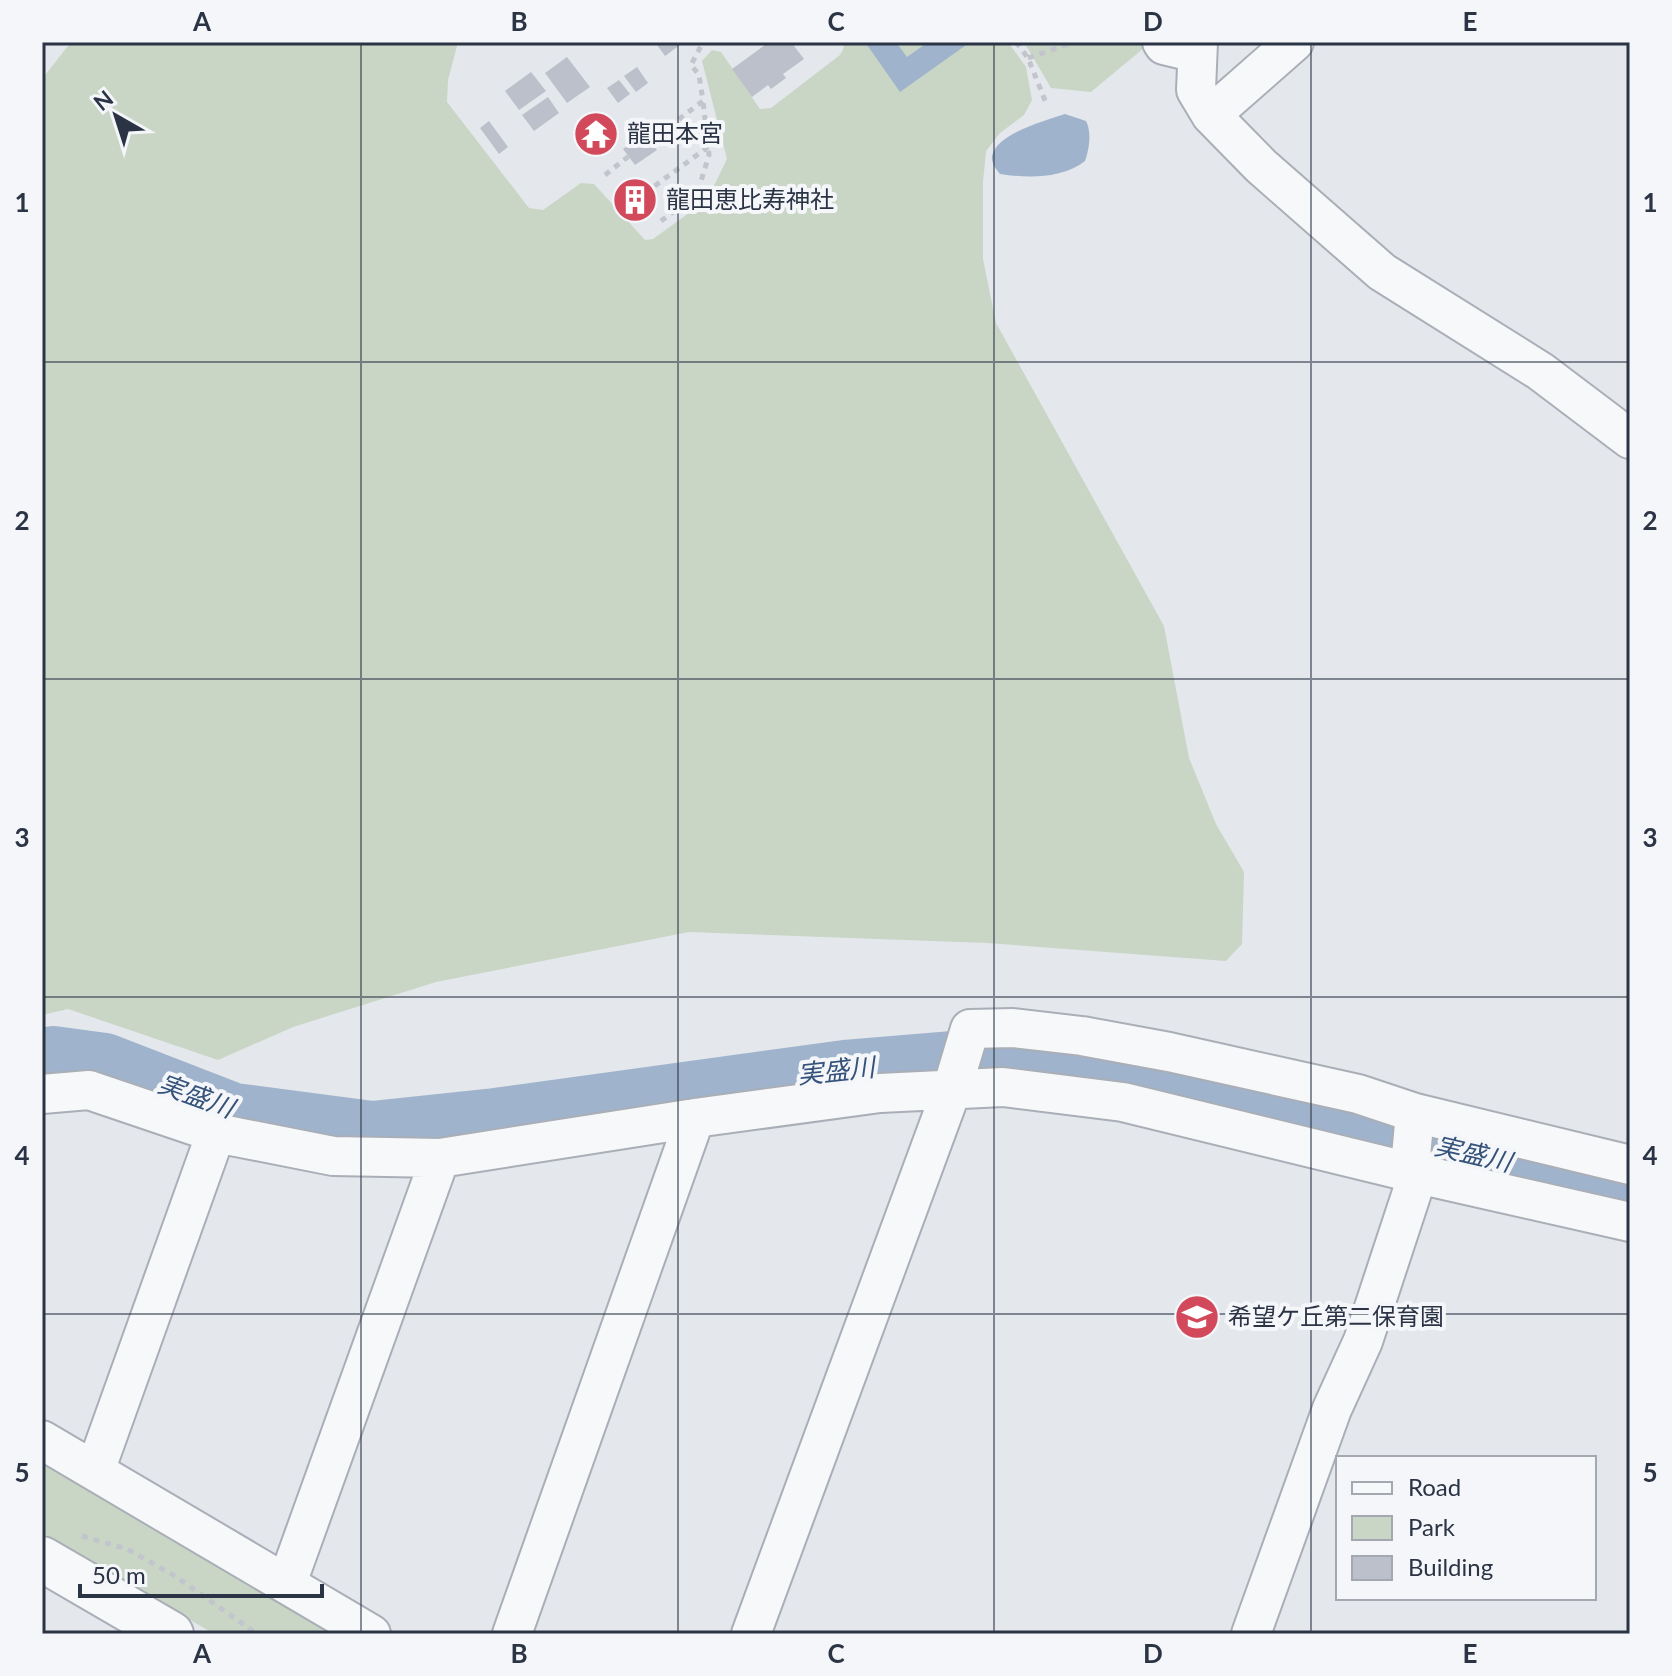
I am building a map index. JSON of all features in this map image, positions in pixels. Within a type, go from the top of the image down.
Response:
[{"type":"street","points":[[1211,115],[1294,42]]},
{"type":"street","points":[[1186,46],[1196,90],[1211,115],[1261,166],[1382,272],[1540,371],[1630,439]]},
{"type":"street","points":[[751,1634],[954,1081],[970,1029],[1013,1028],[1155,1049],[1358,1094],[1415,1113],[1630,1165]]},
{"type":"street","points":[[42,1094],[89,1090],[216,1133],[333,1156],[440,1158],[954,1081],[1123,1102],[1414,1165],[1630,1222]]},
{"type":"street","points":[[1251,1634],[1332,1409],[1363,1341],[1414,1165],[1415,1113]]},
{"type":"street","points":[[512,1634],[695,1118]]},
{"type":"street","points":[[95,1471],[216,1133]]},
{"type":"street","points":[[287,1583],[440,1158]]},
{"type":"street","points":[[42,1440],[371,1634]]},
{"type":"street","points":[[58,1546],[171,1634]]},
{"type":"path","points":[[661,221],[697,194],[709,155],[703,101],[697,72],[691,65],[703,42]]},
{"type":"path","points":[[1016,42],[1028,58],[1046,103]]},
{"type":"path","points":[[1028,58],[1074,42]]},
{"type":"path","points":[[650,141],[703,101]]},
{"type":"path","points":[[645,193],[708,147]]},
{"type":"path","points":[[605,175],[629,156]]},
{"type":"path","points":[[58,1546],[127,1549],[201,1593],[257,1634]]},
{"type":"green space","points":[[71,42],[458,42],[448,80],[447,102],[529,208],[543,210],[581,183],[594,184],[645,240],[653,239],[707,200],[727,159],[702,61],[712,50],[721,52],[760,109],[771,108],[840,55],[844,47],[841,42],[1008,42],[1026,67],[1032,100],[1024,115],[1000,133],[986,151],[983,259],[996,323],[1164,626],[1189,758],[1216,824],[1244,872],[1242,944],[1226,961],[987,943],[689,932],[436,982],[293,1027],[218,1060],[68,1009],[42,1015],[42,79]]},
{"type":"green space","points":[[1024,42],[1151,42],[1091,92],[1051,88]]},
{"type":"green space","points":[[42,1455],[336,1634],[214,1634],[42,1532]]},
{"type":"water","points":[[865,42],[896,42],[907,57],[928,42],[969,43],[900,92]]},
{"type":"water","points":[[1065,114],[1086,121],[1089,141],[1085,161],[1055,174],[1000,174],[992,156],[1003,141],[1023,129]]},
{"type":"building","points":[[655,42],[684,42],[665,56]]},
{"type":"building","points":[[769,42],[791,42],[804,59],[783,74],[786,78],[771,89],[768,85],[752,97],[732,69]]},
{"type":"building","points":[[567,57],[590,87],[567,103],[545,73]]},
{"type":"building","points":[[637,67],[648,83],[636,92],[624,76]]},
{"type":"building","points":[[531,72],[546,91],[519,110],[505,91]]},
{"type":"building","points":[[619,80],[630,94],[618,103],[607,88]]},
{"type":"building","points":[[548,97],[559,113],[534,131],[522,115]]},
{"type":"building","points":[[489,121],[508,147],[499,154],[480,128]]},
{"type":"building","points":[[645,133],[657,150],[635,165],[623,149]]},
{"type":"waterway","name":"実盛川","points":[[42,1057],[53,1055],[105,1062],[234,1112],[372,1130],[495,1117],[845,1069],[990,1057],[1235,1100],[1630,1190]]},
{"type":"place","name":"龍田本宮","points":[[596,134]]},
{"type":"place","name":"龍田恵比寿神社","points":[[635,200]]},
{"type":"place","name":"希望ケ丘第二保育園","points":[[1197,1317]]}]
